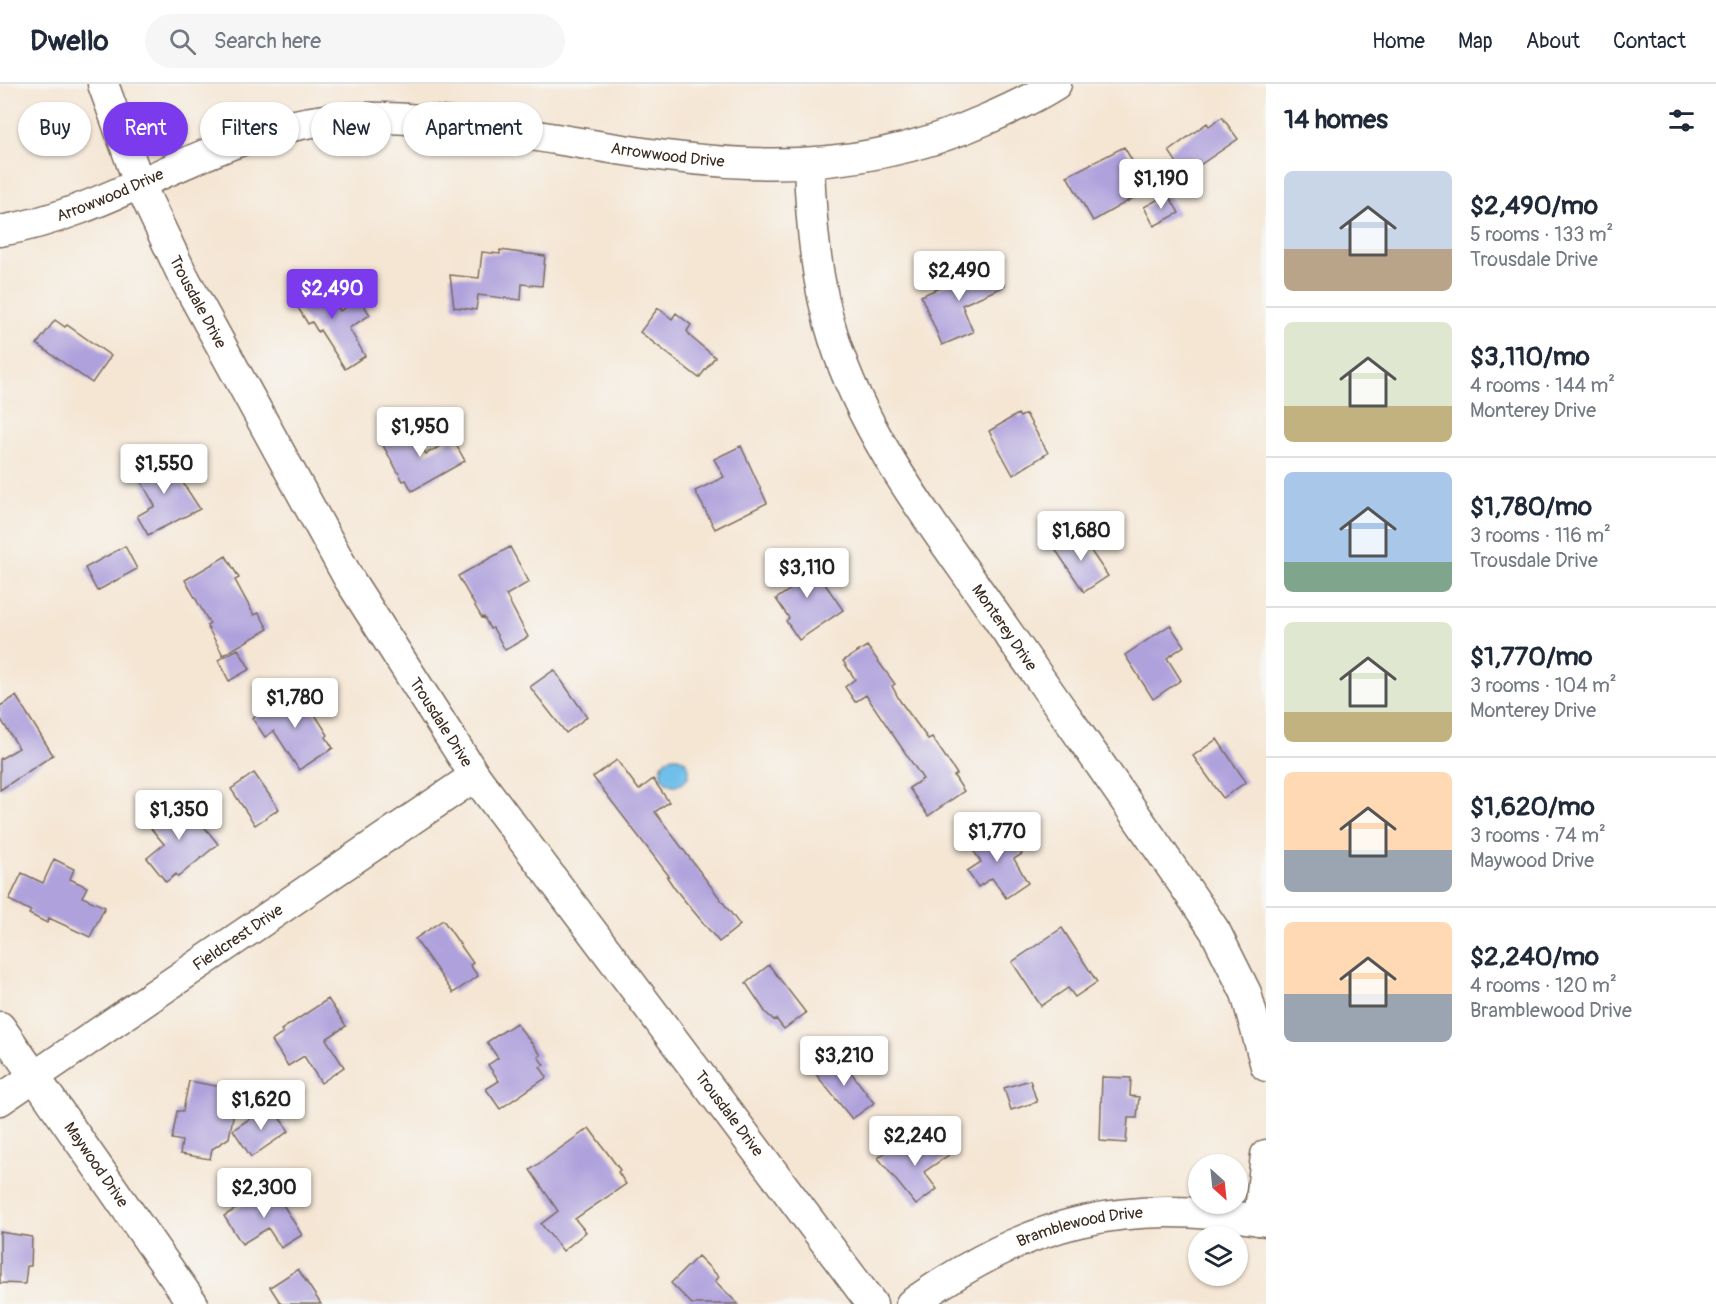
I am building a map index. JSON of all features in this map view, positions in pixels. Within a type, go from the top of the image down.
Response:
[{"type":"street","name":"Trousdale Drive","points":[[104,84],[139,183],[182,274],[222,351],[349,579],[475,776],[872,1304]]},
{"type":"street","name":"Arrowwood Drive","points":[[0,231],[69,214],[205,154],[279,128],[357,117],[426,119],[708,161],[809,165],[862,157],[919,144],[975,124],[1056,84]]},
{"type":"street","name":"Monterey Drive","points":[[809,165],[815,252],[828,319],[847,374],[871,427],[932,524],[1215,931],[1250,1003],[1266,1066]]},
{"type":"street","name":"Fieldcrest Drive","points":[[0,1100],[475,776]]},
{"type":"street","name":"Maywood Drive","points":[[0,1026],[33,1077],[192,1304]]},
{"type":"street","points":[[1262,1221],[1266,1155]]},
{"type":"street","name":"Bramblewood Drive","points":[[911,1304],[970,1265],[1004,1246],[1060,1226],[1096,1218],[1161,1212],[1262,1221]]},
{"type":"water","points":[[675,757],[685,761],[689,771],[685,781],[675,785],[665,781],[661,771],[665,761]]},
{"type":"building","points":[[1222,117],[1238,139],[1185,175],[1169,151],[1207,123],[1209,126]]},
{"type":"building","points":[[1124,147],[1149,189],[1093,221],[1067,176]]},
{"type":"building","points":[[1168,194],[1179,213],[1154,226],[1144,207]]},
{"type":"building","points":[[500,250],[545,256],[542,286],[522,284],[521,300],[478,295],[476,310],[454,307],[450,275],[479,278],[482,252],[500,254]]},
{"type":"building","points":[[995,264],[1005,286],[962,305],[973,332],[942,345],[921,296]]},
{"type":"building","points":[[319,276],[340,311],[360,299],[370,315],[349,328],[365,356],[345,369],[320,330],[318,332],[312,322],[308,324],[297,306],[301,304],[294,291]]},
{"type":"building","points":[[658,308],[672,319],[676,313],[691,325],[687,331],[692,338],[715,357],[699,378],[640,332]]},
{"type":"building","points":[[55,320],[65,327],[67,325],[111,356],[92,383],[37,344]]},
{"type":"building","points":[[1018,414],[1020,417],[1026,414],[1048,453],[1013,475],[989,431]]},
{"type":"building","points":[[409,424],[426,454],[453,439],[465,461],[412,491],[406,480],[403,481],[380,440]]},
{"type":"building","points":[[741,446],[767,503],[715,529],[695,491],[724,477],[714,459]]},
{"type":"building","points":[[164,454],[200,509],[148,535],[137,516],[155,506],[135,470]]},
{"type":"building","points":[[1078,532],[1108,576],[1084,592],[1055,549]]},
{"type":"building","points":[[125,546],[137,569],[97,591],[85,568]]},
{"type":"building","points":[[510,547],[529,582],[506,595],[528,637],[505,650],[493,628],[490,629],[484,617],[482,618],[458,576]]},
{"type":"building","points":[[805,555],[843,610],[799,640],[786,621],[789,618],[776,599],[791,589],[780,573]]},
{"type":"building","points":[[226,556],[239,578],[235,580],[254,615],[259,613],[268,629],[223,655],[207,626],[210,624],[185,580]]},
{"type":"building","points":[[1170,625],[1184,646],[1167,658],[1181,680],[1153,699],[1125,655]]},
{"type":"building","points":[[867,646],[895,684],[892,686],[900,701],[928,739],[932,737],[957,774],[954,776],[964,791],[928,816],[909,788],[923,779],[866,695],[855,702],[845,687],[855,679],[843,661]]},
{"type":"building","points":[[238,649],[250,669],[229,681],[218,660]]},
{"type":"building","points":[[554,670],[587,717],[566,733],[530,687]]},
{"type":"building","points":[[298,688],[328,735],[326,737],[333,748],[299,770],[274,731],[265,737],[252,718]]},
{"type":"building","points":[[16,696],[53,755],[0,790],[0,759],[19,748],[0,718],[0,706]]},
{"type":"building","points":[[1217,739],[1246,782],[1223,798],[1193,756]]},
{"type":"building","points":[[617,760],[639,790],[653,779],[669,802],[655,812],[740,925],[719,942],[675,889],[667,877],[669,876],[593,777]]},
{"type":"building","points":[[254,773],[279,809],[255,825],[231,789]]},
{"type":"building","points":[[181,798],[218,844],[178,877],[176,874],[166,882],[147,858],[164,844],[148,825]]},
{"type":"building","points":[[994,828],[1004,843],[1011,838],[1022,854],[1014,859],[1028,883],[1006,898],[992,878],[978,887],[967,871],[981,862],[969,844]]},
{"type":"building","points":[[54,859],[74,869],[70,879],[87,887],[82,897],[105,907],[90,937],[49,918],[47,923],[29,914],[31,911],[9,900],[22,873],[43,883]]},
{"type":"building","points":[[443,920],[473,963],[470,965],[478,976],[453,993],[415,939]]},
{"type":"building","points":[[1062,928],[1097,982],[1075,997],[1068,988],[1041,1006],[1012,962]]},
{"type":"building","points":[[769,965],[806,1013],[784,1029],[776,1019],[774,1020],[766,1013],[746,983]]},
{"type":"building","points":[[328,999],[346,1026],[326,1039],[344,1067],[321,1083],[304,1056],[288,1066],[272,1041],[283,1033],[281,1030]]},
{"type":"building","points":[[516,1023],[541,1055],[538,1057],[544,1065],[540,1067],[547,1077],[500,1109],[486,1089],[499,1081],[488,1065],[498,1058],[487,1042]]},
{"type":"building","points":[[838,1055],[874,1103],[852,1119],[814,1072]]},
{"type":"building","points":[[1102,1077],[1131,1078],[1130,1096],[1139,1097],[1137,1118],[1128,1118],[1126,1143],[1100,1141]]},
{"type":"building","points":[[1030,1080],[1037,1102],[1011,1110],[1004,1088]]},
{"type":"building","points":[[189,1081],[238,1090],[229,1138],[212,1149],[210,1159],[180,1154],[182,1141],[172,1139],[177,1111],[183,1111]]},
{"type":"building","points":[[270,1105],[289,1131],[251,1157],[233,1130]]},
{"type":"building","points":[[589,1128],[620,1170],[618,1172],[626,1184],[575,1219],[586,1232],[563,1251],[541,1224],[558,1211],[530,1170]]},
{"type":"building","points":[[935,1134],[950,1154],[924,1172],[937,1189],[916,1205],[878,1158],[901,1141],[910,1152]]},
{"type":"building","points":[[272,1187],[302,1235],[281,1248],[268,1228],[242,1244],[224,1216]]},
{"type":"building","points":[[0,1232],[32,1237],[31,1266],[27,1266],[25,1284],[0,1283]]},
{"type":"building","points":[[698,1256],[719,1277],[715,1281],[738,1304],[692,1304],[671,1283]]},
{"type":"building","points":[[298,1269],[321,1304],[281,1304],[270,1287]]}]
